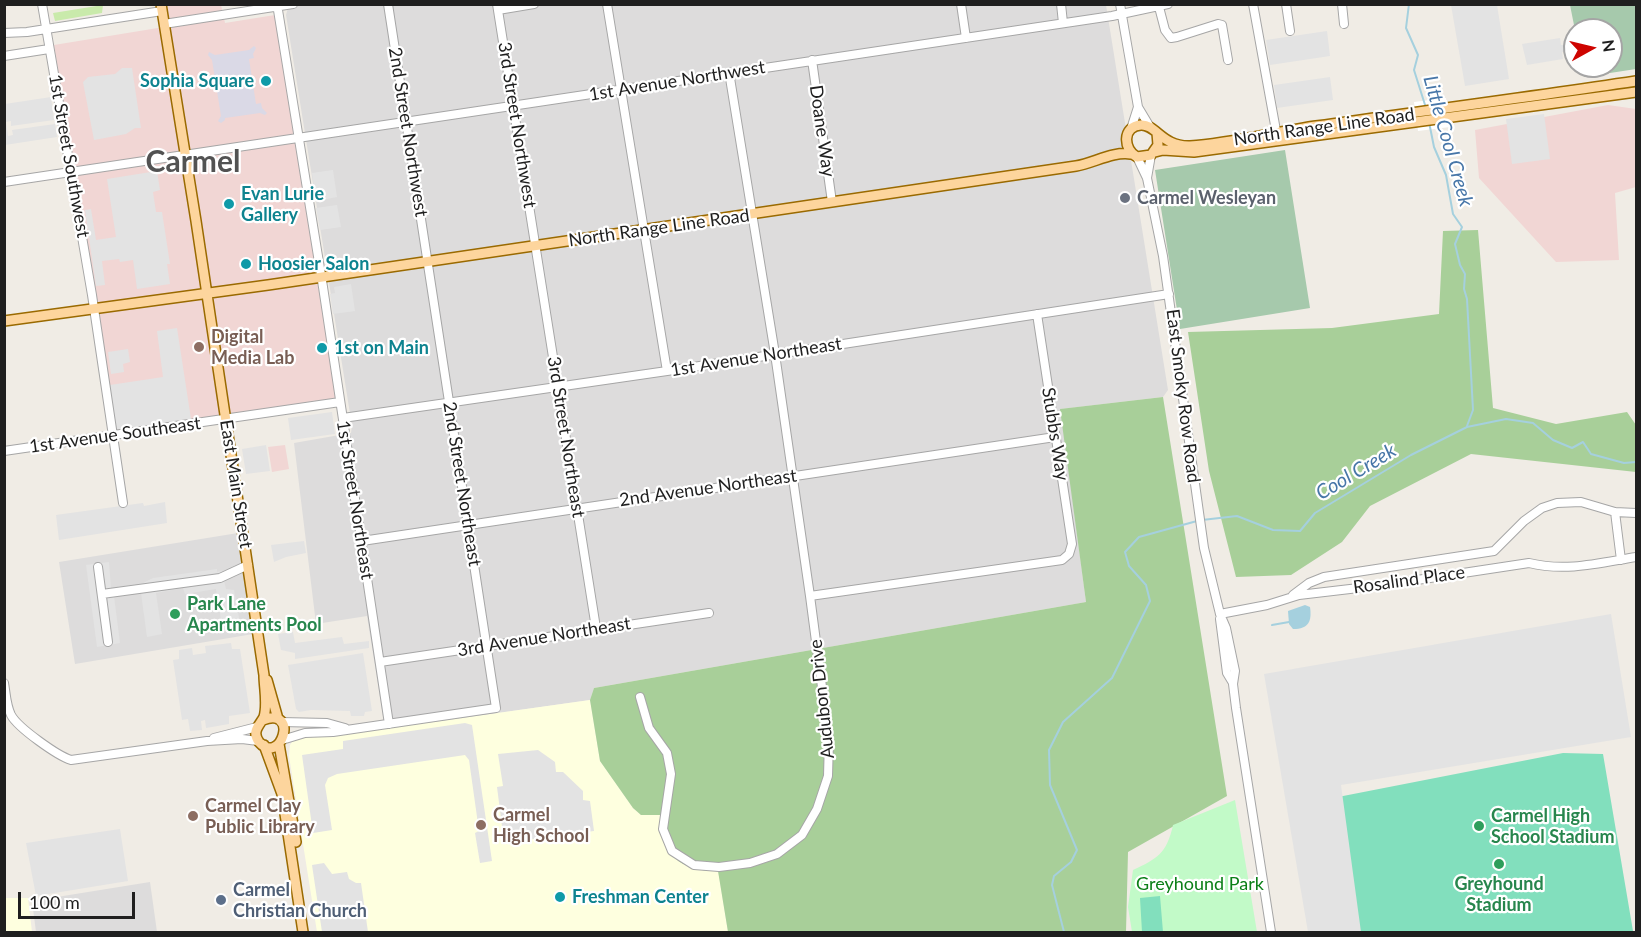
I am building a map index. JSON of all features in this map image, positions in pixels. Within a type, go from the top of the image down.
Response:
[{"type":"main road","name":"East Main Street","points":[[161,8],[186,156],[264,675],[266,706],[260,723]]},
{"type":"main road","name":"North Range Line Road","points":[[1448,114],[1636,81]]},
{"type":"main road","name":"North Range Line Road","points":[[1153,130],[1171,144],[1185,146],[1636,92]]},
{"type":"main road","points":[[1138,126],[1153,130],[1158,141],[1153,154],[1134,156],[1126,147],[1126,138],[1131,129],[1138,126]]},
{"type":"main road","name":"North Range Line Road","points":[[1153,154],[1167,150],[1194,152],[1277,136]]},
{"type":"main road","name":"North Range Line Road","points":[[4,321],[536,246],[1076,166],[1095,162],[1110,155],[1126,138]]},
{"type":"main road","name":"North Range Line Road","points":[[1110,155],[1134,156]]},
{"type":"main road","name":"East Main Street","points":[[264,675],[270,686],[279,721]]},
{"type":"main road","points":[[303,933],[282,794],[256,736],[260,723],[272,718],[279,721],[285,731],[281,742],[309,933]]},
{"type":"main road","points":[[261,743],[268,747],[281,742]]},
{"type":"street","name":"1st Street Southwest","points":[[42,4],[72,172],[123,503]]},
{"type":"street","points":[[164,24],[293,4]]},
{"type":"street","name":"2nd Street Northwest","points":[[388,4],[429,260]]},
{"type":"street","points":[[497,7],[534,4]]},
{"type":"street","points":[[607,4],[667,371]]},
{"type":"street","points":[[961,4],[966,38]]},
{"type":"street","points":[[1060,4],[1063,23]]},
{"type":"street","points":[[1120,4],[1138,107],[1153,130]]},
{"type":"street","points":[[1253,4],[1277,136]]},
{"type":"street","points":[[1286,4],[1290,31]]},
{"type":"street","points":[[1342,4],[1344,24]]},
{"type":"street","name":"1st Street Northeast","points":[[278,6],[389,724]]},
{"type":"street","points":[[1163,6],[1166,34],[1171,38],[1218,24],[1222,25],[1228,60]]},
{"type":"street","name":"1st Avenue Northwest","points":[[4,183],[966,38],[1163,6]]},
{"type":"street","name":"3rd Street Northwest","points":[[497,7],[536,246]]},
{"type":"street","points":[[4,33],[45,29],[161,8]]},
{"type":"street","points":[[4,56],[49,49]]},
{"type":"street","name":"Doane Way","points":[[812,60],[832,202]]},
{"type":"street","name":"Audubon Drive","points":[[640,697],[649,728],[667,753],[670,774],[663,829],[672,851],[694,865],[719,867],[750,863],[777,854],[802,835],[817,809],[828,776],[829,740],[775,354],[729,72]]},
{"type":"street","points":[[1131,129],[1138,107]]},
{"type":"street","name":"East Smoky Row Road","points":[[1147,178],[1153,154]]},
{"type":"street","name":"East Smoky Row Road","points":[[1134,156],[1147,178],[1169,294],[1196,500],[1204,548],[1220,615],[1226,628],[1234,668],[1233,684],[1251,815],[1271,933]]},
{"type":"street","name":"3rd Street Northeast","points":[[536,246],[596,628]]},
{"type":"street","name":"2nd Street Northeast","points":[[389,724],[496,708],[429,260]]},
{"type":"street","name":"1st Avenue Northeast","points":[[343,418],[1169,294]]},
{"type":"street","name":"Stubbs Way","points":[[810,596],[1062,560],[1069,554],[1072,544],[1037,314]]},
{"type":"street","points":[[226,418],[340,402]]},
{"type":"street","name":"1st Avenue Southeast","points":[[4,451],[226,418]]},
{"type":"street","name":"2nd Avenue Northeast","points":[[362,541],[1055,437]]},
{"type":"street","name":"Rosalind Place","points":[[1290,598],[1309,583],[1324,578],[1494,551],[1524,521],[1542,508],[1557,503],[1581,502],[1615,512]]},
{"type":"street","points":[[1621,560],[1615,512],[1636,513]]},
{"type":"street","name":"Rosalind Place","points":[[1220,615],[1299,594],[1384,585],[1529,562],[1546,567],[1567,568],[1636,557]]},
{"type":"street","points":[[102,594],[220,578],[248,565]]},
{"type":"street","points":[[98,567],[108,642]]},
{"type":"street","name":"3rd Avenue Northeast","points":[[380,662],[596,628],[709,613]]},
{"type":"street","points":[[4,683],[6,709],[14,720],[61,756],[77,760],[207,741],[242,739],[261,743]]},
{"type":"street","points":[[279,721],[327,723],[346,729]]},
{"type":"street","points":[[207,741],[260,723]]},
{"type":"street","points":[[281,742],[305,733],[333,732],[389,724]]},
{"type":"shaded area","points":[[289,4],[1106,5],[1168,390],[1163,397],[1061,409],[1086,602],[594,688],[590,700],[385,729],[367,616],[316,624],[294,443],[351,433],[352,426],[286,15]]},
{"type":"shaded area","points":[[167,5],[221,5],[225,23],[275,15],[336,398],[115,433],[54,45],[170,26]]},
{"type":"shaded area","points":[[1451,5],[1497,5],[1509,79],[1465,86]]},
{"type":"shaded area","points":[[1570,5],[1636,5],[1636,69],[1623,71],[1623,18],[1573,18]]},
{"type":"shaded area","points":[[1327,31],[1330,56],[1270,65],[1266,40]]},
{"type":"shaded area","points":[[1560,38],[1561,45],[1563,45],[1563,59],[1527,65],[1522,44]]},
{"type":"shaded area","name":"Sophia Square","points":[[254,46],[256,48],[254,58],[249,59],[256,104],[261,103],[267,113],[225,118],[221,123],[218,121],[221,116],[209,52],[215,55],[249,50]]},
{"type":"shaded area","points":[[122,68],[132,68],[141,128],[135,128],[126,134],[94,140],[83,82],[88,77],[115,74]]},
{"type":"shaded area","points":[[1330,77],[1333,100],[1277,108],[1274,85]]},
{"type":"shaded area","points":[[51,97],[54,120],[11,126],[11,121],[6,122],[8,136],[13,135],[12,130],[55,124],[57,137],[5,145],[5,104]]},
{"type":"shaded area","points":[[1608,105],[1636,109],[1636,187],[1615,193],[1619,260],[1556,262],[1479,178],[1475,130]]},
{"type":"shaded area","points":[[1544,114],[1550,159],[1512,164],[1506,119]]},
{"type":"shaded area","points":[[1285,150],[1310,308],[1180,329],[1155,170]]},
{"type":"shaded area","points":[[333,170],[337,197],[316,201],[312,173]]},
{"type":"shaded area","points":[[157,171],[160,190],[153,192],[156,212],[162,212],[170,264],[167,264],[170,284],[137,289],[133,260],[120,262],[119,259],[102,261],[105,285],[96,286],[85,210],[91,209],[96,240],[116,237],[107,179]]},
{"type":"shaded area","points":[[337,205],[341,227],[320,230],[316,208]]},
{"type":"shaded area","points":[[351,284],[355,311],[333,314],[330,294],[335,293],[334,287]]},
{"type":"shaded area","points":[[177,328],[191,419],[116,430],[110,385],[163,377],[157,331]]},
{"type":"shaded area","points":[[128,349],[130,362],[123,364],[124,372],[111,374],[108,352]]},
{"type":"shaded area","points":[[332,412],[335,434],[291,440],[288,418]]},
{"type":"shaded area","points":[[266,445],[270,471],[246,474],[242,449]]},
{"type":"shaded area","points":[[285,445],[289,469],[272,472],[268,447]]},
{"type":"shaded area","points":[[165,502],[167,523],[59,540],[56,515]]},
{"type":"shaded area","points":[[238,533],[253,634],[75,664],[59,562]]},
{"type":"shaded area","points":[[304,541],[306,553],[274,562],[271,545]]},
{"type":"shaded area","points":[[109,562],[111,588],[143,583],[153,578],[217,569],[217,572],[222,571],[226,589],[234,590],[240,623],[222,626],[216,589],[185,594],[183,588],[156,593],[162,634],[147,637],[141,593],[114,596],[120,643],[97,647],[86,565]]},
{"type":"shaded area","points":[[1611,614],[1631,737],[1341,785],[1361,932],[1308,932],[1264,674]]},
{"type":"shaded area","points":[[293,632],[295,643],[342,637],[344,644],[369,641],[369,648],[295,659],[295,653],[281,650],[278,634]]},
{"type":"shaded area","points":[[231,643],[232,649],[240,649],[250,713],[229,716],[229,724],[206,728],[205,720],[201,721],[202,730],[190,731],[188,719],[182,720],[173,660],[179,659],[179,650],[192,648],[193,655],[206,653],[205,646]]},
{"type":"shaded area","points":[[363,653],[372,711],[365,712],[364,716],[351,716],[350,711],[299,712],[296,709],[288,665]]},
{"type":"shaded area","name":"Carmel High School","points":[[590,700],[600,761],[633,808],[641,815],[660,815],[661,834],[718,870],[728,932],[317,932],[289,756],[290,745],[294,739],[303,736],[334,736]]},
{"type":"shaded area","points":[[465,723],[472,725],[492,861],[480,863],[475,833],[479,831],[469,760],[465,755],[337,774],[328,778],[325,785],[332,830],[313,833],[302,755],[343,749],[343,741]]},
{"type":"shaded area","points":[[538,750],[555,762],[556,772],[563,772],[583,791],[583,800],[590,801],[594,831],[511,842],[510,834],[503,834],[497,787],[503,786],[498,754]]},
{"type":"shaded area","points":[[120,829],[128,881],[36,896],[26,843]]},
{"type":"shaded area","points":[[324,863],[332,874],[347,872],[349,879],[361,883],[368,932],[322,932],[312,865]]},
{"type":"shaded area","points":[[150,882],[157,932],[36,932],[32,901]]},
{"type":"shaded area","points":[[5,898],[28,898],[32,932],[5,932]]},
{"type":"green space","points":[[103,5],[102,13],[55,21],[53,13]]},
{"type":"green space","points":[[1478,230],[1493,408],[1556,424],[1627,412],[1636,425],[1636,472],[1471,454],[1370,506],[1342,542],[1291,575],[1236,577],[1209,471],[1188,332],[1332,328],[1439,314],[1443,231]]},
{"type":"green space","points":[[1163,397],[1227,796],[1128,852],[1126,932],[728,932],[718,871],[692,868],[675,858],[665,841],[660,815],[641,815],[633,808],[600,761],[590,700],[594,688],[1086,602],[1060,409]]},
{"type":"green space","name":"Carmel High School Stadium","points":[[1563,753],[1603,754],[1633,931],[1360,932],[1338,797]]},
{"type":"green space","name":"Greyhound Park","points":[[1235,800],[1257,932],[1132,932],[1128,907],[1133,870],[1160,854],[1168,842],[1173,825]]},
{"type":"green space","points":[[1160,896],[1163,932],[1142,932],[1140,898]]},
{"type":"water","points":[[1305,605],[1310,607],[1310,620],[1303,628],[1293,629],[1289,624],[1288,611]]},
{"type":"pier","points":[[1446,98],[1450,127],[1418,131],[1414,102]]},
{"type":"waterway","name":"Little Cool Creek","points":[[1409,4],[1406,28],[1418,55],[1414,70],[1426,108]]},
{"type":"waterway","name":"Little Cool Creek","points":[[1429,122],[1434,147],[1446,175],[1453,214],[1462,227],[1455,244],[1460,265],[1465,274],[1464,289],[1467,299],[1473,410],[1467,426]]},
{"type":"waterway","name":"Cool Creek","points":[[1202,520],[1237,516],[1273,530],[1300,531],[1315,513],[1411,455],[1467,427],[1506,419],[1533,423],[1553,440],[1572,448],[1583,442],[1591,454],[1624,463],[1636,462]]},
{"type":"waterway","name":"Cool Creek","points":[[1064,932],[1052,885],[1054,876],[1071,862],[1077,850],[1050,785],[1049,750],[1063,722],[1112,678],[1150,601],[1146,585],[1129,566],[1125,552],[1139,537],[1197,521]]},
{"type":"waterway","points":[[1272,625],[1289,622]]},
{"type":"place","name":"Sophia Square","points":[[266,81]]},
{"type":"place","name":"Carmel Wesleyan","points":[[1125,198]]},
{"type":"place","name":"Evan Lurie Gallery","points":[[229,204]]},
{"type":"place","name":"Hoosier Salon","points":[[246,264]]},
{"type":"place","name":"Digital Media Lab","points":[[199,347]]},
{"type":"place","name":"1st on Main","points":[[322,348]]},
{"type":"place","name":"Park Lane Apartments Pool","points":[[175,614]]},
{"type":"place","name":"Carmel Clay Public Library","points":[[193,816]]},
{"type":"place","name":"Carmel High School","points":[[481,825]]},
{"type":"place","name":"Carmel High School Stadium","points":[[1479,826]]},
{"type":"place","name":"Greyhound Stadium","points":[[1499,864]]},
{"type":"place","name":"Freshman Center","points":[[560,897]]},
{"type":"place","name":"Carmel Christian Church","points":[[221,900]]},
{"type":"district","name":"Carmel","points":[[193,162]]}]
